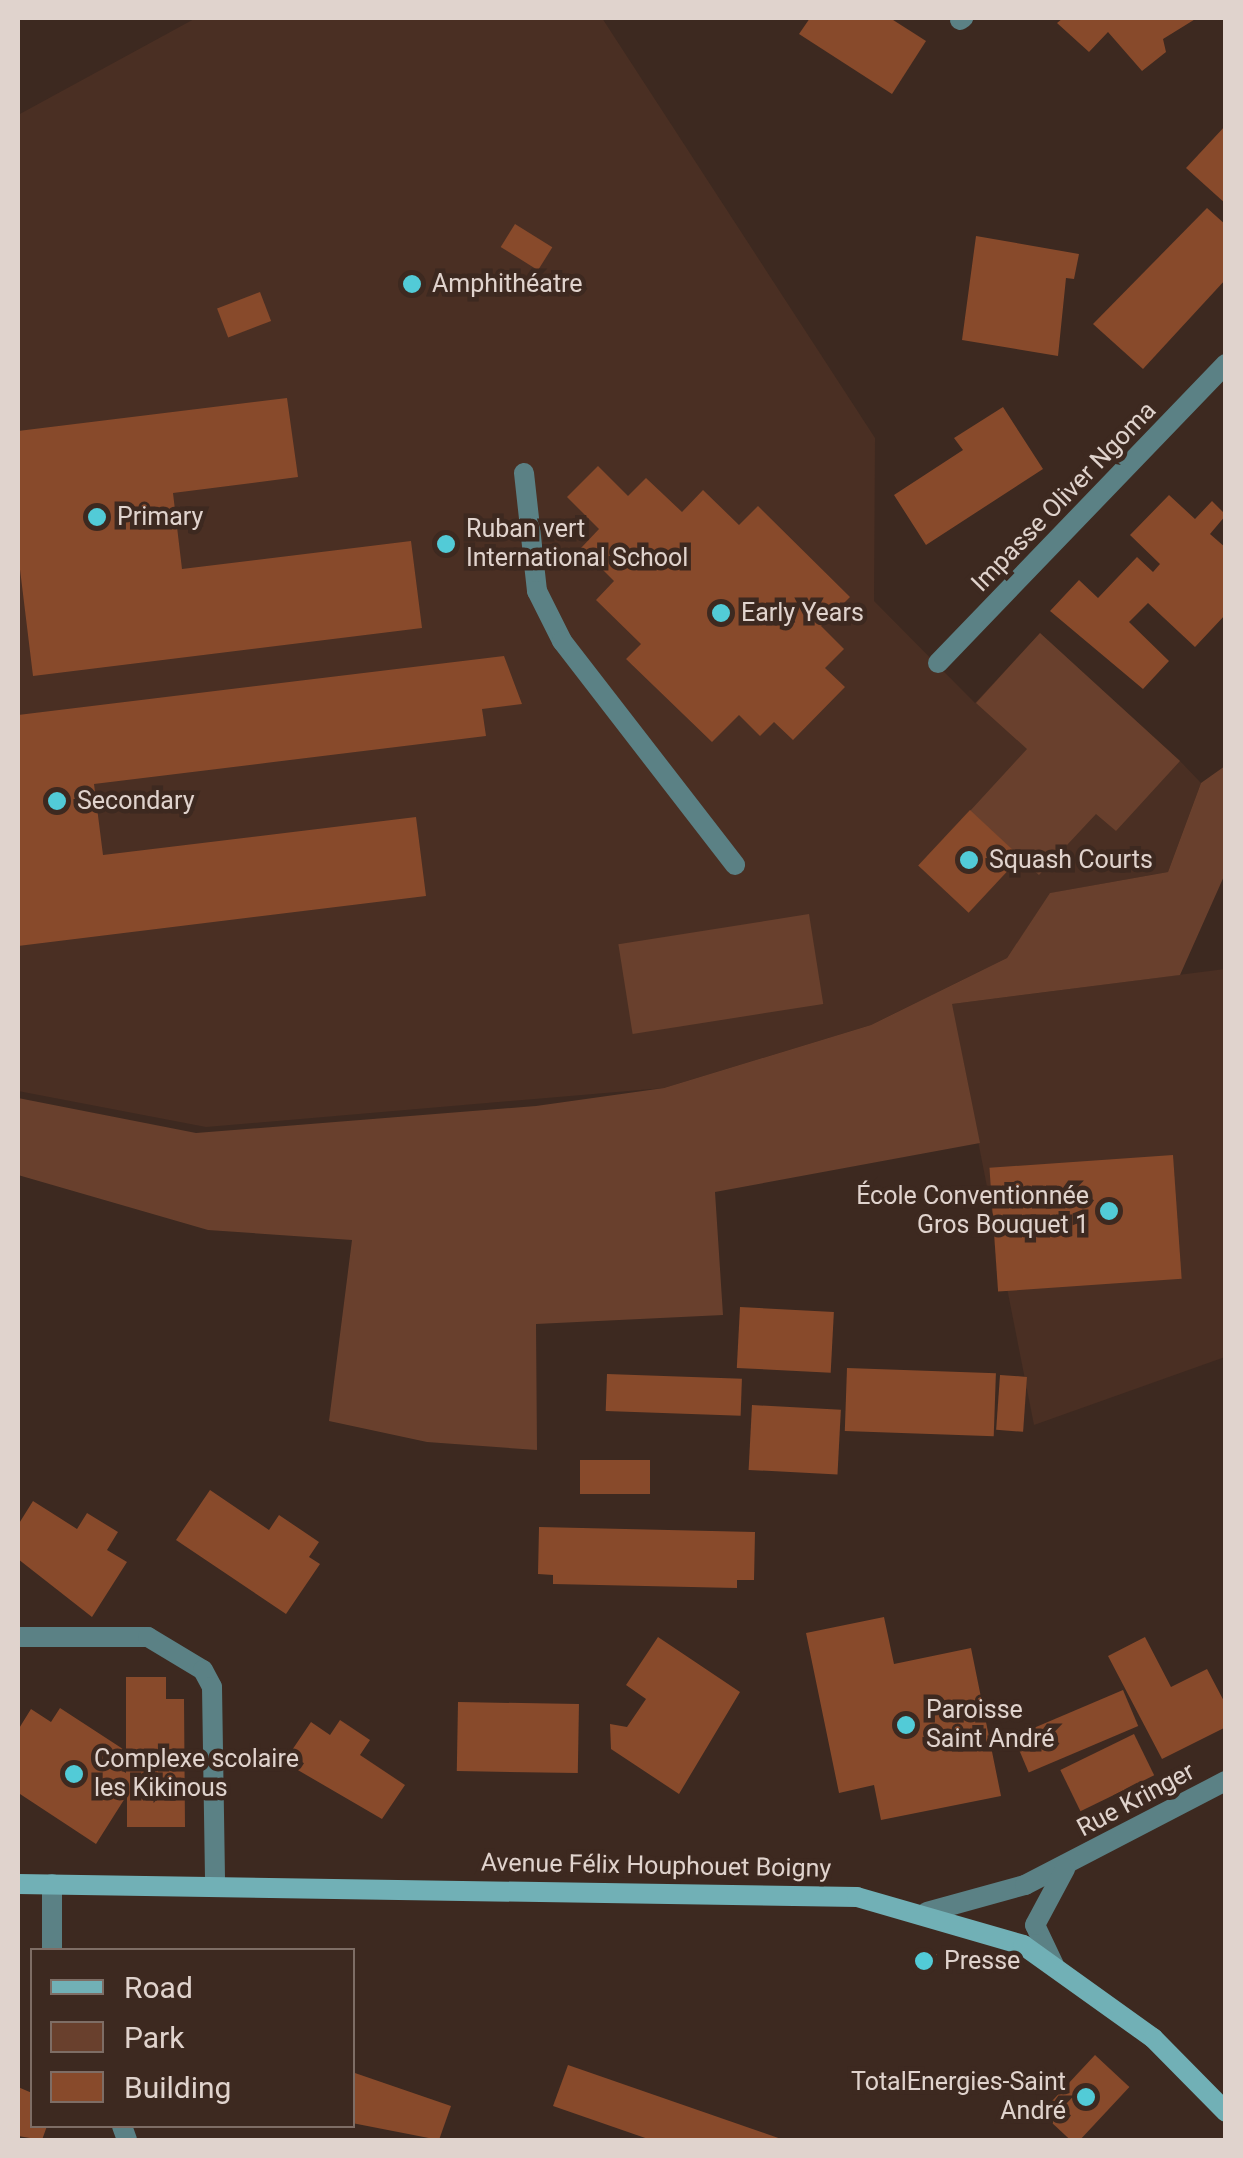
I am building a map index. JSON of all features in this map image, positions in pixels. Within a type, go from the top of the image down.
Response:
[{"type":"main road","name":"Avenue Félix Houphouet Boigny","points":[[18,1884],[215,1882],[784,1890],[927,1912],[1054,1965],[1153,2038],[1226,2112]]},
{"type":"street","name":"Impasse Oliver Ngoma","points":[[938,663],[1226,364]]},
{"type":"street","points":[[524,473],[537,591],[562,640],[736,866]]},
{"type":"street","points":[[18,1637],[148,1637],[203,1670],[212,1687],[215,1882]]},
{"type":"street","name":"Rue Kringer","points":[[927,1912],[1070,1864],[1226,1781]]},
{"type":"street","points":[[1054,1965],[1037,1936],[1037,1912],[1070,1864]]},
{"type":"street","points":[[52,1884],[52,1948]]},
{"type":"shaded area","name":"Ruban vert International School","points":[[196,18],[602,18],[875,438],[874,601],[975,703],[1040,633],[1180,761],[1201,783],[1168,872],[1051,893],[1007,958],[871,1025],[664,1088],[206,1127],[18,1091],[18,115]]},
{"type":"shaded area","name":"École Conventionnée Gros Bouquet 1","points":[[1225,969],[1225,1357],[1034,1425],[951,1004]]},
{"type":"green space","points":[[1040,633],[1180,761],[1116,831],[1096,814],[1039,875],[970,811],[1027,749],[976,703]]},
{"type":"green space","points":[[1225,766],[1225,874],[1180,975],[952,1004],[980,1143],[715,1192],[723,1315],[536,1324],[537,1450],[427,1442],[329,1421],[352,1240],[208,1230],[18,1175],[18,1098],[196,1133],[536,1106],[664,1088],[871,1025],[1007,958],[1050,893],[1168,872],[1201,783]]},
{"type":"green space","points":[[809,914],[823,1004],[633,1034],[618,944]]},
{"type":"building","points":[[810,18],[890,18],[926,41],[892,94],[799,34]]},
{"type":"building","points":[[1063,18],[1197,18],[1163,39],[1166,52],[1142,71],[1108,32],[1089,52],[1057,23]]},
{"type":"building","points":[[1226,125],[1226,204],[1186,168]]},
{"type":"building","points":[[1207,208],[1226,225],[1226,279],[1143,369],[1093,324]]},
{"type":"building","points":[[515,224],[552,247],[538,270],[501,247]]},
{"type":"building","points":[[976,236],[1079,254],[1074,279],[1066,278],[1058,356],[962,340]]},
{"type":"building","points":[[260,292],[271,321],[228,337],[217,308]]},
{"type":"building","name":"Primary","points":[[287,398],[298,477],[173,493],[182,569],[411,541],[422,628],[33,676],[18,553],[18,431]]},
{"type":"building","points":[[1003,407],[1043,469],[926,545],[894,495],[963,450],[954,438]]},
{"type":"building","name":"Early Years","points":[[598,466],[628,496],[646,478],[682,512],[703,490],[739,525],[758,506],[850,597],[821,626],[844,649],[825,668],[845,687],[793,740],[774,722],[760,736],[739,715],[712,742],[626,659],[641,644],[596,600],[614,581],[581,548],[599,529],[567,497]]},
{"type":"building","points":[[1169,495],[1195,519],[1212,501],[1226,515],[1210,534],[1226,548],[1226,614],[1195,647],[1148,603],[1129,622],[1169,661],[1143,689],[1050,611],[1079,580],[1098,598],[1137,557],[1153,572],[1160,564],[1130,535]]},
{"type":"building","name":"Secondary","points":[[504,656],[522,704],[482,709],[486,736],[94,784],[103,855],[416,817],[426,896],[18,946],[18,715]]},
{"type":"building","name":"Squash Courts","points":[[970,810],[1020,857],[969,913],[918,866]]},
{"type":"building","points":[[1173,1155],[1182,1279],[998,1292],[989,1168]]},
{"type":"building","points":[[740,1307],[834,1312],[831,1373],[737,1368]]},
{"type":"building","points":[[847,1368],[996,1373],[994,1436],[845,1431]]},
{"type":"building","points":[[607,1374],[742,1379],[741,1416],[606,1411]]},
{"type":"building","points":[[1000,1375],[1027,1377],[1023,1432],[996,1430]]},
{"type":"building","points":[[752,1405],[841,1410],[837,1475],[749,1470]]},
{"type":"building","points":[[580,1460],[650,1460],[650,1494],[580,1494]]},
{"type":"building","points":[[210,1490],[269,1530],[279,1515],[319,1542],[309,1557],[320,1564],[286,1614],[176,1540]]},
{"type":"building","points":[[33,1501],[77,1529],[87,1513],[118,1532],[107,1550],[127,1562],[92,1617],[18,1559],[18,1525]]},
{"type":"building","points":[[539,1527],[755,1532],[754,1580],[737,1580],[737,1588],[553,1584],[553,1575],[538,1574]]},
{"type":"building","name":"Paroisse Saint André","points":[[884,1617],[894,1664],[971,1648],[1001,1796],[881,1820],[874,1785],[839,1793],[806,1633]]},
{"type":"building","points":[[658,1637],[740,1692],[679,1794],[611,1749],[610,1724],[627,1727],[646,1699],[626,1685]]},
{"type":"building","points":[[1145,1637],[1171,1687],[1207,1669],[1226,1705],[1226,1727],[1162,1759],[1108,1656]]},
{"type":"building","points":[[126,1677],[166,1677],[166,1699],[184,1699],[185,1827],[127,1827],[127,1795],[96,1844],[20,1794],[18,1730],[31,1709],[51,1722],[60,1708],[126,1751]],"holes":[[[126,1751],[126,1773],[118,1768]]]},
{"type":"building","points":[[1123,1690],[1138,1726],[1029,1772],[1013,1736]]},
{"type":"building","points":[[458,1702],[579,1704],[578,1773],[457,1771]]},
{"type":"building","points":[[340,1720],[370,1740],[360,1755],[405,1785],[382,1819],[284,1762],[311,1722],[330,1735]]},
{"type":"building","points":[[1134,1734],[1154,1775],[1080,1811],[1060,1770]]},
{"type":"building","name":"Presse","points":[[913,1952],[937,1954],[936,1969],[912,1967]]},
{"type":"building","points":[[1095,2055],[1129,2087],[1080,2140],[1070,2140],[1041,2113]]},
{"type":"building","points":[[568,2065],[784,2140],[651,2140],[553,2106]]},
{"type":"building","points":[[355,2073],[451,2106],[439,2140],[355,2124]]},
{"type":"building","points":[[18,2087],[30,2092],[30,2128],[46,2128],[42,2140],[18,2136]]},
{"type":"place","name":"Amphithéatre","points":[[412,284]]},
{"type":"place","name":"Primary","points":[[97,517]]},
{"type":"place","name":"Ruban vert International School","points":[[446,544]]},
{"type":"place","name":"Early Years","points":[[721,613]]},
{"type":"place","name":"Secondary","points":[[57,801]]},
{"type":"place","name":"Squash Courts","points":[[969,860]]},
{"type":"place","name":"École Conventionnée Gros Bouquet 1","points":[[1109,1211]]},
{"type":"place","name":"Paroisse Saint André","points":[[906,1725]]},
{"type":"place","name":"Complexe scolaire les Kikinous","points":[[74,1774]]},
{"type":"place","name":"Presse","points":[[924,1961]]},
{"type":"place","name":"TotalEnergies-Saint André","points":[[1086,2097]]}]
